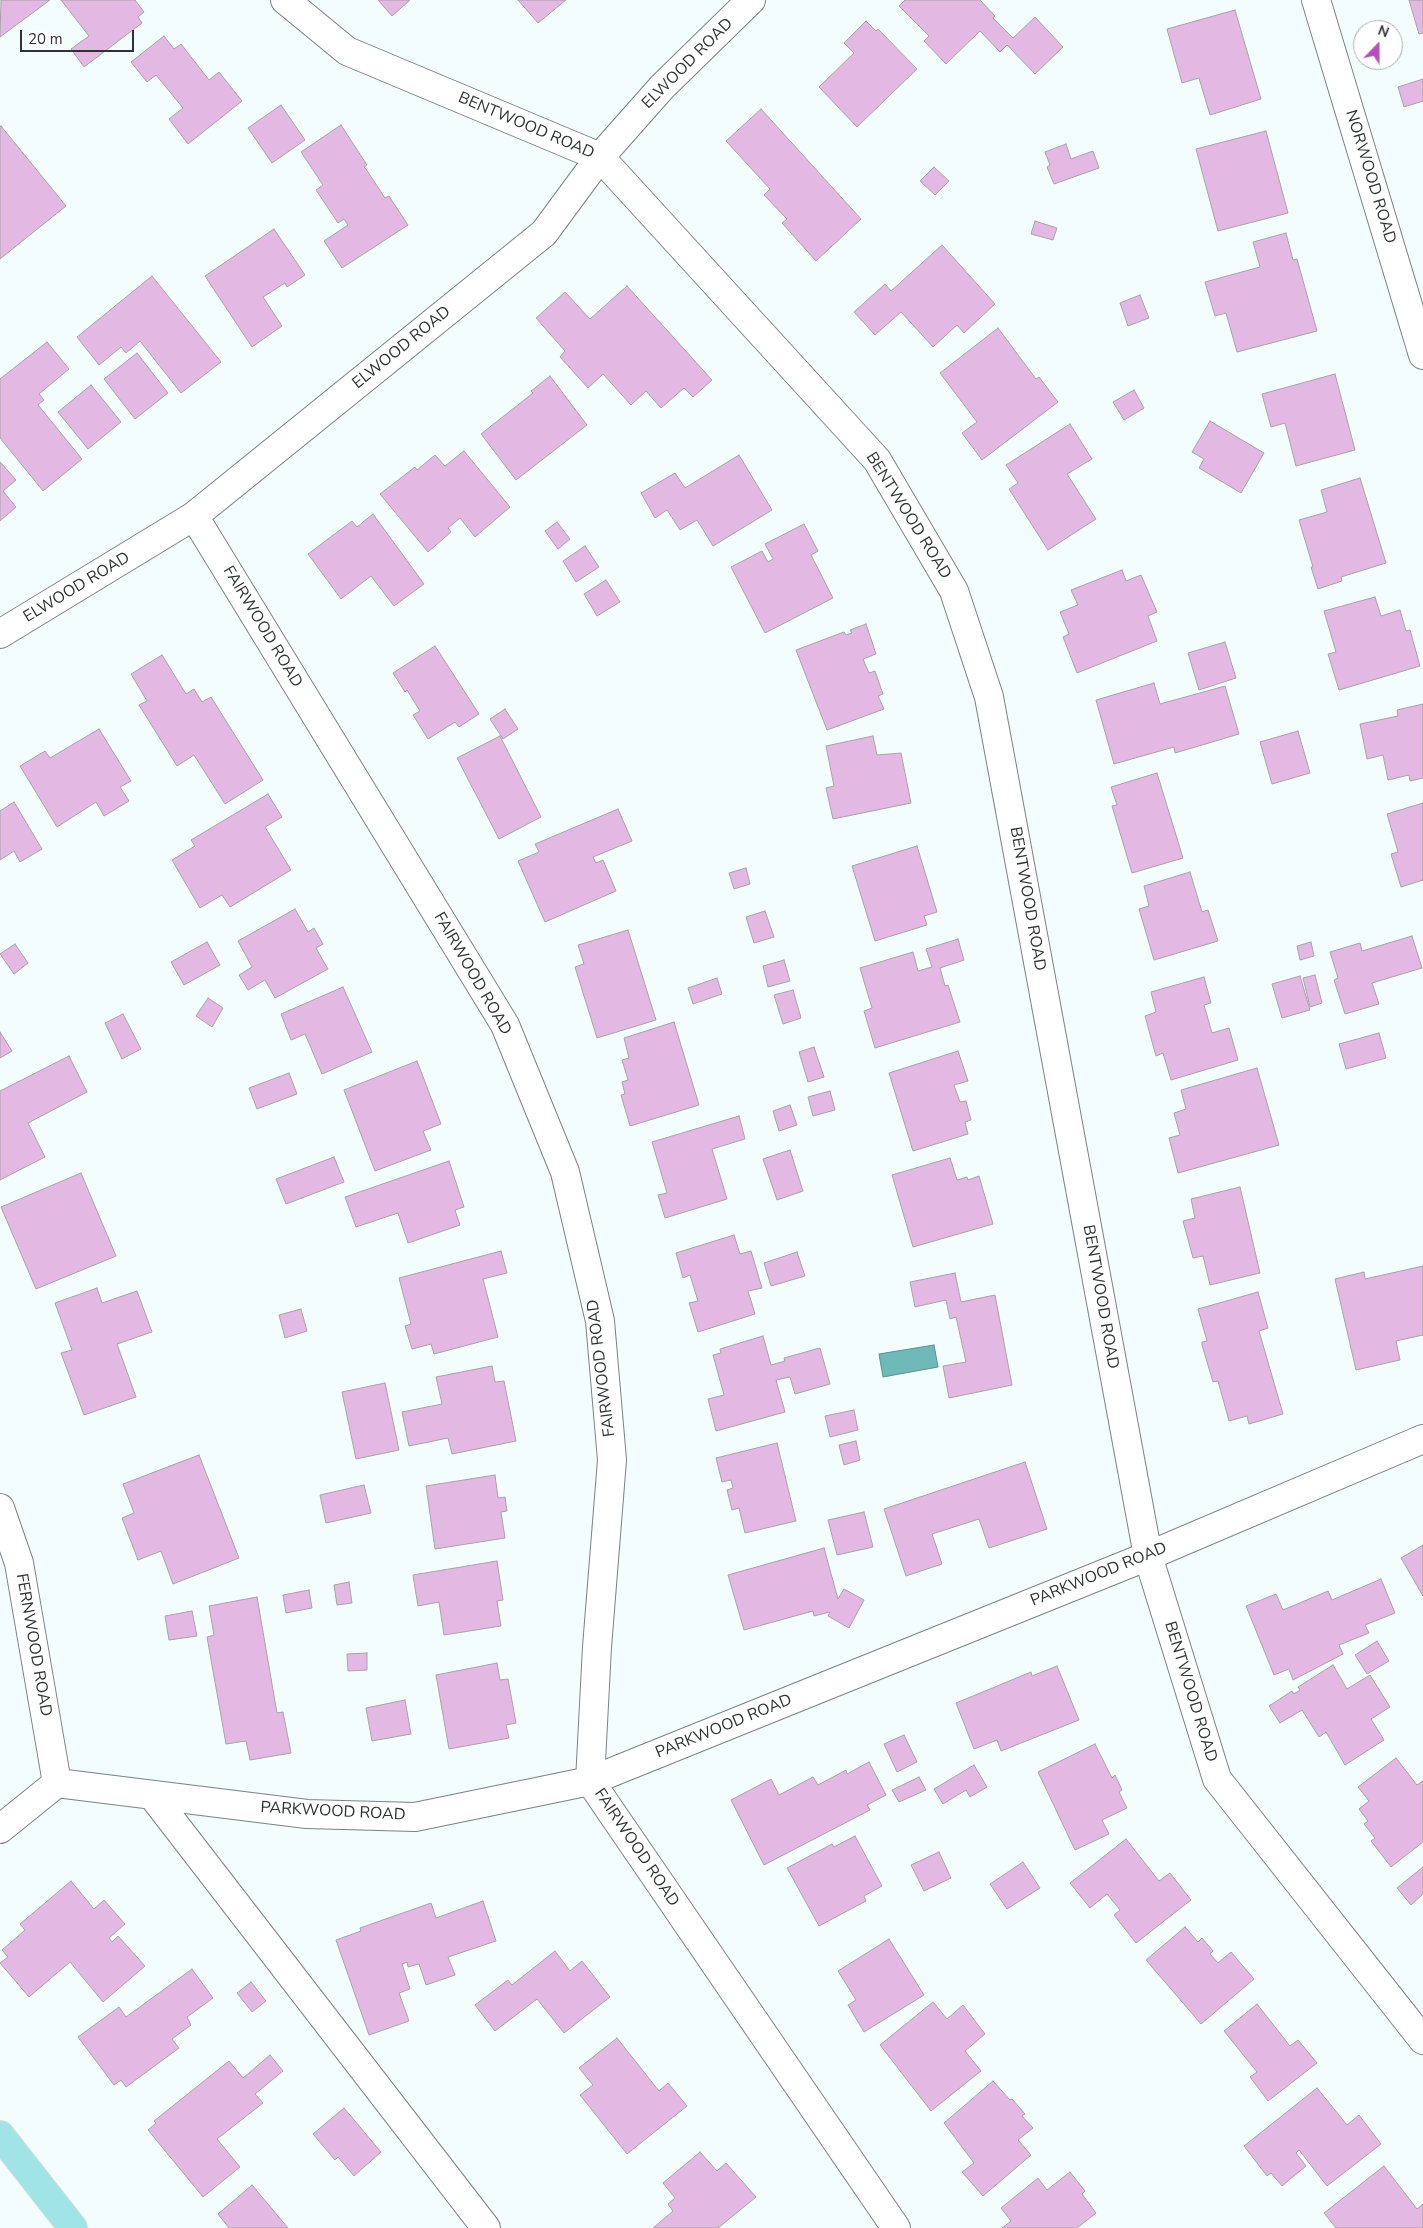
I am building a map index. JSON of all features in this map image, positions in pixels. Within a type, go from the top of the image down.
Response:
[{"type":"main road","points":[[0,2135],[73,2228]]},
{"type":"street","name":"BENTWOOD ROAD","points":[[285,0],[348,51],[600,157],[878,460],[954,591],[990,697],[1148,1556],[1217,1780],[1423,2040]]},
{"type":"street","name":"ELWOOD ROAD","points":[[0,634],[194,516],[544,233],[600,157],[662,87],[751,0]]},
{"type":"street","name":"NORWOOD ROAD","points":[[1316,0],[1423,355]]},
{"type":"street","name":"FAIRWOOD ROAD","points":[[194,516],[504,1025],[565,1172],[600,1321],[612,1460],[597,1647],[590,1781],[896,2228]]},
{"type":"street","name":"PARKWOOD ROAD","points":[[57,1783],[307,1814],[415,1817],[590,1781],[1148,1556],[1423,1439]]},
{"type":"street","name":"FERNWOOD ROAD","points":[[0,1508],[19,1563],[57,1783]]},
{"type":"street","points":[[0,1829],[57,1783]]},
{"type":"street","points":[[152,1795],[486,2228]]},
{"type":"water","points":[[934,1345],[938,1367],[883,1377],[879,1354]]},
{"type":"building","points":[[1,0],[50,0],[0,37]]},
{"type":"building","points":[[61,0],[135,0],[144,12],[138,17],[142,23],[84,67],[71,49],[89,36]]},
{"type":"building","points":[[378,0],[410,0],[392,16]]},
{"type":"building","points":[[518,0],[566,0],[538,23]]},
{"type":"building","points":[[905,0],[980,0],[995,16],[993,18],[1013,38],[1035,17],[1063,47],[1035,74],[1007,45],[1000,52],[980,31],[946,64],[924,41],[929,36],[899,6]]},
{"type":"building","points":[[1409,0],[1423,0],[1423,33],[1419,34]]},
{"type":"building","points":[[1235,10],[1261,99],[1210,115],[1199,78],[1182,83],[1167,29]]},
{"type":"building","points":[[866,21],[876,31],[878,29],[917,69],[857,127],[819,87],[854,53],[844,43]]},
{"type":"building","points":[[164,36],[174,49],[181,44],[209,80],[219,72],[242,101],[188,144],[169,119],[183,108],[156,75],[147,82],[131,62]]},
{"type":"building","points":[[1423,79],[1423,101],[1404,107],[1398,87]]},
{"type":"building","points":[[281,105],[305,140],[272,163],[248,128]]},
{"type":"building","points":[[761,109],[861,219],[816,261],[782,223],[787,219],[764,195],[770,189],[726,141]]},
{"type":"building","points":[[341,125],[367,165],[364,167],[385,198],[389,196],[408,225],[342,268],[324,241],[348,225],[344,219],[338,223],[316,190],[323,185],[301,152]]},
{"type":"building","points":[[0,127],[66,206],[0,259]]},
{"type":"building","points":[[1266,131],[1288,213],[1218,231],[1196,149]]},
{"type":"building","points":[[1066,144],[1071,159],[1093,151],[1099,168],[1054,184],[1047,167],[1050,165],[1045,152]]},
{"type":"building","points":[[934,167],[949,181],[935,195],[920,181]]},
{"type":"building","points":[[1035,221],[1057,228],[1053,240],[1031,234]]},
{"type":"building","points":[[274,229],[305,275],[287,287],[285,283],[263,297],[282,326],[252,347],[205,276]]},
{"type":"building","points":[[1286,233],[1293,260],[1297,259],[1317,331],[1237,352],[1226,313],[1215,316],[1205,282],[1260,267],[1253,242]]},
{"type":"building","points":[[942,245],[995,304],[964,333],[957,325],[933,347],[901,312],[875,335],[854,312],[885,284],[891,291]]},
{"type":"building","points":[[152,276],[221,362],[181,393],[140,341],[126,353],[121,347],[99,365],[77,337]]},
{"type":"building","points":[[627,286],[712,380],[693,397],[684,388],[661,408],[646,391],[631,405],[603,374],[588,388],[560,357],[565,351],[536,318],[565,292],[590,319]]},
{"type":"building","points":[[1140,295],[1149,318],[1128,326],[1120,303]]},
{"type":"building","points":[[998,328],[1036,379],[1039,377],[1058,402],[982,460],[962,433],[977,422],[940,373]]},
{"type":"building","points":[[47,342],[69,369],[39,394],[44,400],[38,405],[82,459],[43,491],[0,438],[0,379]]},
{"type":"building","points":[[137,353],[168,393],[135,419],[104,379]]},
{"type":"building","points":[[1335,374],[1355,450],[1296,466],[1285,423],[1271,427],[1262,394]]},
{"type":"building","points":[[550,376],[587,425],[516,480],[481,434],[533,393],[531,391]]},
{"type":"building","points":[[91,385],[121,422],[88,449],[58,412]]},
{"type":"building","points":[[1134,390],[1144,408],[1124,420],[1113,402]]},
{"type":"building","points":[[1210,421],[1264,453],[1241,493],[1199,468],[1204,459],[1192,452]]},
{"type":"building","points":[[1070,424],[1092,459],[1067,474],[1096,519],[1048,550],[1009,489],[1018,483],[1006,465]]},
{"type":"building","points":[[464,451],[510,507],[475,537],[460,518],[448,528],[451,532],[428,552],[380,494],[415,467],[417,470],[435,455],[445,466]]},
{"type":"building","points":[[739,455],[772,510],[713,546],[697,520],[680,530],[667,510],[655,518],[641,493],[675,473],[685,488]]},
{"type":"building","points":[[0,462],[16,480],[3,491],[16,507],[0,521]]},
{"type":"building","points":[[1360,478],[1386,563],[1341,577],[1342,581],[1318,589],[1299,520],[1327,512],[1321,490]]},
{"type":"building","points":[[373,514],[424,584],[394,606],[371,576],[341,599],[308,554],[352,521],[357,527]]},
{"type":"building","points":[[557,522],[570,539],[558,549],[545,531]]},
{"type":"building","points":[[804,524],[818,551],[811,555],[833,598],[765,633],[731,567],[762,551],[768,562],[773,559],[765,544]]},
{"type":"building","points":[[585,546],[599,567],[576,582],[563,561]]},
{"type":"building","points":[[1122,570],[1126,581],[1141,575],[1157,612],[1148,616],[1157,641],[1077,673],[1063,637],[1069,634],[1060,612],[1078,605],[1071,590]]},
{"type":"building","points":[[606,580],[620,602],[597,616],[584,594]]},
{"type":"building","points":[[1375,597],[1381,616],[1400,610],[1406,631],[1410,630],[1420,666],[1339,690],[1328,654],[1336,652],[1324,611]]},
{"type":"building","points":[[866,624],[876,654],[863,659],[869,673],[875,671],[883,694],[878,696],[884,709],[827,730],[796,650],[844,632],[846,635],[852,633],[850,630]]},
{"type":"building","points":[[1225,642],[1236,678],[1199,690],[1188,653]]},
{"type":"building","points":[[435,646],[479,714],[459,727],[455,722],[428,739],[413,715],[420,711],[407,690],[405,692],[393,673]]},
{"type":"building","points":[[162,655],[186,694],[194,689],[202,702],[211,697],[263,780],[225,804],[194,755],[177,766],[139,705],[147,701],[131,674]]},
{"type":"building","points":[[1154,683],[1160,704],[1225,686],[1239,734],[1175,753],[1174,747],[1114,764],[1096,700]]},
{"type":"building","points":[[1423,704],[1423,778],[1410,781],[1409,775],[1388,780],[1383,755],[1367,759],[1360,724],[1398,716],[1397,710]]},
{"type":"building","points":[[505,709],[518,729],[503,739],[490,719]]},
{"type":"building","points":[[99,729],[131,781],[120,787],[129,801],[104,816],[96,802],[57,827],[20,766],[45,751],[50,758]]},
{"type":"building","points":[[1298,731],[1310,773],[1272,784],[1260,742]]},
{"type":"building","points":[[500,736],[541,817],[499,839],[457,758]]},
{"type":"building","points":[[873,736],[877,755],[901,753],[911,803],[833,819],[826,788],[834,786],[826,746]]},
{"type":"building","points":[[1157,773],[1183,858],[1132,873],[1112,806],[1117,805],[1111,787]]},
{"type":"building","points":[[268,794],[282,817],[265,827],[291,870],[230,907],[222,895],[200,908],[172,860],[195,846],[191,840]]},
{"type":"building","points":[[14,802],[42,849],[20,862],[14,851],[0,860],[0,811]]},
{"type":"building","points":[[1423,803],[1423,880],[1401,887],[1391,854],[1398,852],[1387,814]]},
{"type":"building","points":[[618,809],[632,841],[593,857],[596,863],[603,860],[616,891],[545,922],[518,861],[539,852],[535,844]]},
{"type":"building","points":[[917,846],[937,912],[924,916],[927,925],[875,941],[852,866]]},
{"type":"building","points":[[746,868],[750,884],[734,889],[729,873]]},
{"type":"building","points":[[1190,872],[1202,912],[1208,910],[1218,941],[1154,960],[1139,909],[1149,906],[1144,886]]},
{"type":"building","points":[[295,909],[308,932],[314,928],[323,944],[316,948],[328,969],[275,998],[265,980],[248,990],[239,975],[252,967],[238,941]]},
{"type":"building","points":[[765,911],[774,937],[754,943],[746,917]]},
{"type":"building","points":[[628,930],[656,1020],[597,1038],[575,967],[584,964],[578,945]]},
{"type":"building","points":[[1412,936],[1422,968],[1372,983],[1379,1004],[1345,1014],[1334,980],[1338,978],[1330,952],[1360,943],[1362,951]]},
{"type":"building","points":[[958,939],[964,960],[940,968],[945,986],[948,985],[960,1022],[875,1048],[864,1011],[872,1008],[860,968],[913,952],[918,971],[932,967],[926,949]]},
{"type":"building","points":[[207,942],[220,965],[184,985],[171,962]]},
{"type":"building","points":[[1311,942],[1314,956],[1300,960],[1297,946]]},
{"type":"building","points":[[15,944],[28,963],[14,974],[0,954]]},
{"type":"building","points":[[784,960],[790,981],[768,987],[763,966]]},
{"type":"building","points":[[1315,975],[1322,1003],[1310,1007],[1303,978]]},
{"type":"building","points":[[1300,976],[1310,1010],[1282,1018],[1272,984]]},
{"type":"building","points":[[1204,977],[1211,1003],[1204,1005],[1212,1033],[1229,1028],[1238,1060],[1171,1080],[1163,1053],[1156,1056],[1145,1016],[1156,1012],[1151,992]]},
{"type":"building","points":[[717,978],[722,994],[693,1004],[688,988]]},
{"type":"building","points":[[343,987],[372,1052],[322,1074],[305,1034],[291,1040],[281,1014]]},
{"type":"building","points":[[793,990],[801,1018],[783,1024],[774,995]]},
{"type":"building","points":[[208,998],[223,1008],[212,1027],[196,1016]]},
{"type":"building","points":[[123,1014],[141,1049],[122,1059],[105,1023]]},
{"type":"building","points":[[674,1022],[699,1105],[630,1126],[621,1095],[625,1094],[622,1082],[628,1080],[622,1060],[629,1058],[624,1038]]},
{"type":"building","points":[[0,1032],[12,1051],[0,1058]]},
{"type":"building","points":[[1379,1033],[1386,1058],[1346,1069],[1339,1044]]},
{"type":"building","points":[[814,1047],[824,1077],[808,1082],[799,1052]]},
{"type":"building","points":[[958,1051],[968,1081],[954,1085],[960,1102],[966,1101],[971,1120],[965,1122],[968,1134],[913,1151],[889,1073]]},
{"type":"building","points":[[69,1056],[87,1092],[28,1123],[45,1157],[0,1180],[0,1091]]},
{"type":"building","points":[[417,1061],[441,1124],[423,1131],[431,1150],[375,1171],[344,1090]]},
{"type":"building","points":[[1257,1068],[1279,1145],[1178,1173],[1169,1138],[1180,1135],[1174,1113],[1186,1109],[1181,1090]]},
{"type":"building","points":[[289,1073],[297,1094],[257,1109],[249,1088]]},
{"type":"building","points":[[830,1091],[835,1110],[813,1116],[808,1097]]},
{"type":"building","points":[[790,1105],[797,1125],[779,1131],[773,1111]]},
{"type":"building","points":[[739,1116],[745,1139],[712,1149],[727,1199],[665,1218],[658,1195],[667,1193],[652,1142]]},
{"type":"building","points":[[790,1150],[803,1191],[777,1200],[763,1159]]},
{"type":"building","points":[[334,1157],[344,1182],[286,1204],[276,1179]]},
{"type":"building","points":[[950,1158],[957,1180],[967,1177],[968,1180],[979,1176],[993,1224],[913,1247],[892,1175]]},
{"type":"building","points":[[449,1161],[464,1207],[455,1210],[460,1225],[408,1243],[398,1213],[356,1227],[345,1197]]},
{"type":"building","points":[[81,1173],[116,1256],[36,1289],[1,1207]]},
{"type":"building","points":[[1240,1187],[1260,1273],[1210,1285],[1203,1256],[1193,1258],[1183,1221],[1195,1218],[1191,1199]]},
{"type":"building","points":[[734,1235],[740,1254],[751,1251],[762,1288],[748,1291],[755,1314],[698,1332],[689,1303],[698,1301],[690,1275],[683,1278],[676,1253]]},
{"type":"building","points":[[501,1251],[507,1273],[483,1279],[498,1337],[434,1354],[431,1344],[412,1349],[405,1326],[411,1324],[399,1278]]},
{"type":"building","points":[[797,1252],[805,1276],[771,1286],[764,1263]]},
{"type":"building","points":[[1423,1266],[1423,1335],[1396,1341],[1400,1360],[1356,1370],[1335,1279],[1364,1272],[1365,1279]]},
{"type":"building","points":[[955,1273],[961,1302],[995,1295],[1012,1385],[949,1398],[943,1366],[966,1362],[956,1317],[950,1319],[946,1300],[915,1307],[910,1282]]},
{"type":"building","points":[[97,1288],[102,1303],[137,1291],[152,1332],[117,1344],[136,1397],[84,1415],[61,1353],[72,1350],[55,1303]]},
{"type":"building","points":[[1258,1292],[1268,1328],[1259,1331],[1283,1414],[1249,1424],[1247,1416],[1229,1421],[1218,1381],[1213,1382],[1202,1345],[1202,1342],[1207,1341],[1198,1309]]},
{"type":"building","points":[[301,1309],[307,1331],[285,1338],[279,1315]]},
{"type":"building","points":[[763,1336],[771,1365],[785,1361],[784,1358],[820,1348],[830,1384],[795,1394],[790,1377],[776,1380],[785,1412],[716,1431],[708,1399],[724,1395],[713,1355],[721,1353],[720,1349]]},
{"type":"building","points":[[492,1366],[495,1382],[504,1381],[516,1441],[452,1454],[448,1438],[409,1446],[402,1412],[442,1404],[436,1377]]},
{"type":"building","points":[[385,1383],[399,1450],[356,1459],[342,1392]]},
{"type":"building","points":[[854,1410],[858,1430],[830,1437],[825,1416]]},
{"type":"building","points":[[856,1441],[860,1460],[844,1465],[839,1445]]},
{"type":"building","points":[[777,1443],[796,1521],[745,1533],[739,1508],[732,1510],[727,1490],[733,1488],[731,1480],[722,1482],[716,1458]]},
{"type":"building","points":[[199,1455],[239,1558],[173,1584],[161,1551],[138,1560],[122,1518],[134,1513],[123,1484]]},
{"type":"building","points":[[1025,1462],[1047,1529],[989,1548],[979,1519],[932,1534],[942,1564],[906,1576],[884,1509]]},
{"type":"building","points":[[495,1475],[498,1498],[505,1497],[507,1511],[501,1512],[505,1538],[435,1549],[426,1486]]},
{"type":"building","points":[[364,1485],[371,1513],[326,1523],[320,1495]]},
{"type":"building","points":[[864,1512],[873,1547],[837,1555],[828,1520]]},
{"type":"building","points":[[1423,1545],[1423,1596],[1401,1558]]},
{"type":"building","points":[[824,1548],[838,1599],[844,1589],[864,1600],[849,1628],[828,1616],[830,1612],[814,1616],[813,1611],[744,1630],[728,1575]]},
{"type":"building","points":[[497,1561],[503,1600],[497,1601],[501,1626],[444,1635],[439,1602],[418,1606],[413,1575]]},
{"type":"building","points":[[1381,1579],[1395,1613],[1365,1625],[1369,1633],[1339,1645],[1343,1654],[1293,1680],[1289,1669],[1274,1675],[1246,1606],[1276,1594],[1283,1610],[1328,1591],[1332,1600]]},
{"type":"building","points":[[349,1582],[352,1603],[337,1605],[334,1585]]},
{"type":"building","points":[[309,1590],[312,1608],[286,1613],[283,1595]]},
{"type":"building","points":[[257,1597],[277,1713],[283,1712],[291,1753],[250,1760],[246,1741],[226,1744],[207,1637],[214,1635],[209,1606]]},
{"type":"building","points":[[192,1611],[197,1636],[169,1640],[165,1616]]},
{"type":"building","points":[[1377,1641],[1389,1661],[1367,1674],[1355,1655]]},
{"type":"building","points":[[367,1653],[367,1670],[348,1671],[347,1654]]},
{"type":"building","points":[[497,1663],[500,1680],[508,1679],[516,1723],[506,1725],[509,1738],[449,1749],[436,1675]]},
{"type":"building","points":[[1333,1665],[1347,1689],[1370,1675],[1390,1707],[1371,1719],[1384,1740],[1345,1765],[1326,1732],[1319,1737],[1302,1710],[1280,1723],[1269,1706],[1292,1691],[1294,1694],[1300,1690],[1298,1687]]},
{"type":"building","points":[[1057,1666],[1079,1720],[1001,1751],[997,1740],[974,1749],[956,1703],[1031,1672],[1032,1676]]},
{"type":"building","points":[[405,1700],[411,1734],[372,1741],[366,1708]]},
{"type":"building","points":[[904,1735],[917,1762],[897,1772],[884,1744]]},
{"type":"building","points":[[1095,1744],[1112,1778],[1115,1775],[1122,1790],[1119,1792],[1127,1808],[1102,1820],[1109,1834],[1075,1850],[1038,1772]]},
{"type":"building","points":[[1396,1758],[1417,1785],[1423,1781],[1423,1842],[1391,1867],[1371,1841],[1375,1838],[1364,1824],[1368,1821],[1359,1809],[1369,1801],[1358,1787]]},
{"type":"building","points":[[869,1762],[886,1795],[867,1805],[870,1810],[764,1865],[731,1800],[771,1779],[779,1795],[813,1777],[818,1785],[846,1770],[847,1774]]},
{"type":"building","points":[[974,1765],[987,1787],[970,1797],[966,1790],[943,1804],[934,1789]]},
{"type":"building","points":[[919,1777],[926,1790],[899,1802],[892,1790]]},
{"type":"building","points":[[855,1836],[882,1886],[864,1896],[866,1901],[819,1926],[787,1868],[832,1844],[834,1847]]},
{"type":"building","points":[[1126,1839],[1159,1881],[1170,1873],[1191,1900],[1136,1943],[1114,1915],[1120,1910],[1107,1894],[1090,1908],[1070,1883]]},
{"type":"building","points":[[939,1852],[951,1878],[924,1891],[911,1865]]},
{"type":"building","points":[[1023,1862],[1040,1888],[1007,1909],[990,1884]]},
{"type":"building","points":[[1423,1867],[1423,1894],[1411,1905],[1397,1888]]},
{"type":"building","points":[[71,1881],[94,1909],[104,1900],[125,1924],[109,1938],[112,1942],[118,1936],[145,1966],[103,2002],[70,1962],[29,1997],[0,1963],[8,1957],[2,1950],[25,1930],[20,1924]]},
{"type":"building","points":[[483,1901],[496,1941],[448,1957],[455,1975],[426,1985],[419,1964],[408,1967],[407,1962],[402,1964],[410,1989],[399,1993],[409,2021],[369,2035],[336,1940],[361,1931],[360,1928],[431,1903],[436,1918]]},
{"type":"building","points":[[1185,1927],[1198,1942],[1202,1938],[1213,1951],[1210,1954],[1218,1963],[1231,1952],[1254,1979],[1201,2024],[1146,1960]]},
{"type":"building","points":[[889,1939],[924,1995],[864,2032],[848,2005],[856,2000],[838,1971]]},
{"type":"building","points":[[555,1951],[570,1971],[582,1961],[610,1997],[564,2033],[537,1999],[495,2031],[475,2005],[508,1980],[512,1985]]},
{"type":"building","points":[[192,1969],[213,1998],[187,2017],[191,2025],[172,2039],[179,2048],[126,2087],[121,2080],[114,2085],[78,2037],[119,2007],[126,2017]]},
{"type":"building","points":[[251,1982],[266,2001],[252,2012],[237,1993]]},
{"type":"building","points":[[933,2002],[947,2019],[963,2005],[985,2034],[965,2051],[981,2071],[931,2111],[880,2045]]},
{"type":"building","points":[[1257,2004],[1290,2046],[1298,2040],[1317,2063],[1268,2101],[1250,2077],[1257,2072],[1224,2031]]},
{"type":"building","points":[[617,2038],[659,2091],[668,2083],[687,2106],[627,2154],[580,2095],[593,2085],[579,2068]]},
{"type":"building","points":[[270,2055],[283,2071],[255,2094],[263,2103],[217,2139],[240,2167],[203,2197],[148,2130],[156,2123],[154,2121],[229,2061],[243,2078]]},
{"type":"building","points":[[993,2081],[1025,2114],[1022,2116],[1033,2128],[1018,2140],[1031,2155],[983,2196],[962,2172],[974,2163],[944,2123]]},
{"type":"building","points":[[1317,2088],[1347,2125],[1359,2115],[1381,2144],[1327,2186],[1299,2150],[1296,2153],[1306,2166],[1282,2186],[1271,2173],[1267,2176],[1244,2146]]},
{"type":"building","points":[[344,2108],[381,2152],[354,2176],[338,2157],[335,2160],[313,2134]]},
{"type":"building","points":[[700,2152],[717,2171],[726,2163],[756,2197],[718,2228],[653,2228],[673,2211],[668,2204],[675,2198],[663,2183]]},
{"type":"building","points":[[1384,2166],[1417,2209],[1423,2204],[1423,2228],[1336,2228],[1324,2213]]},
{"type":"building","points":[[1070,2172],[1085,2191],[1082,2194],[1096,2213],[1077,2228],[1002,2228],[1011,2221],[1001,2208],[1038,2178],[1047,2190]]},
{"type":"building","points":[[252,2185],[288,2228],[229,2228],[218,2214]]}]
